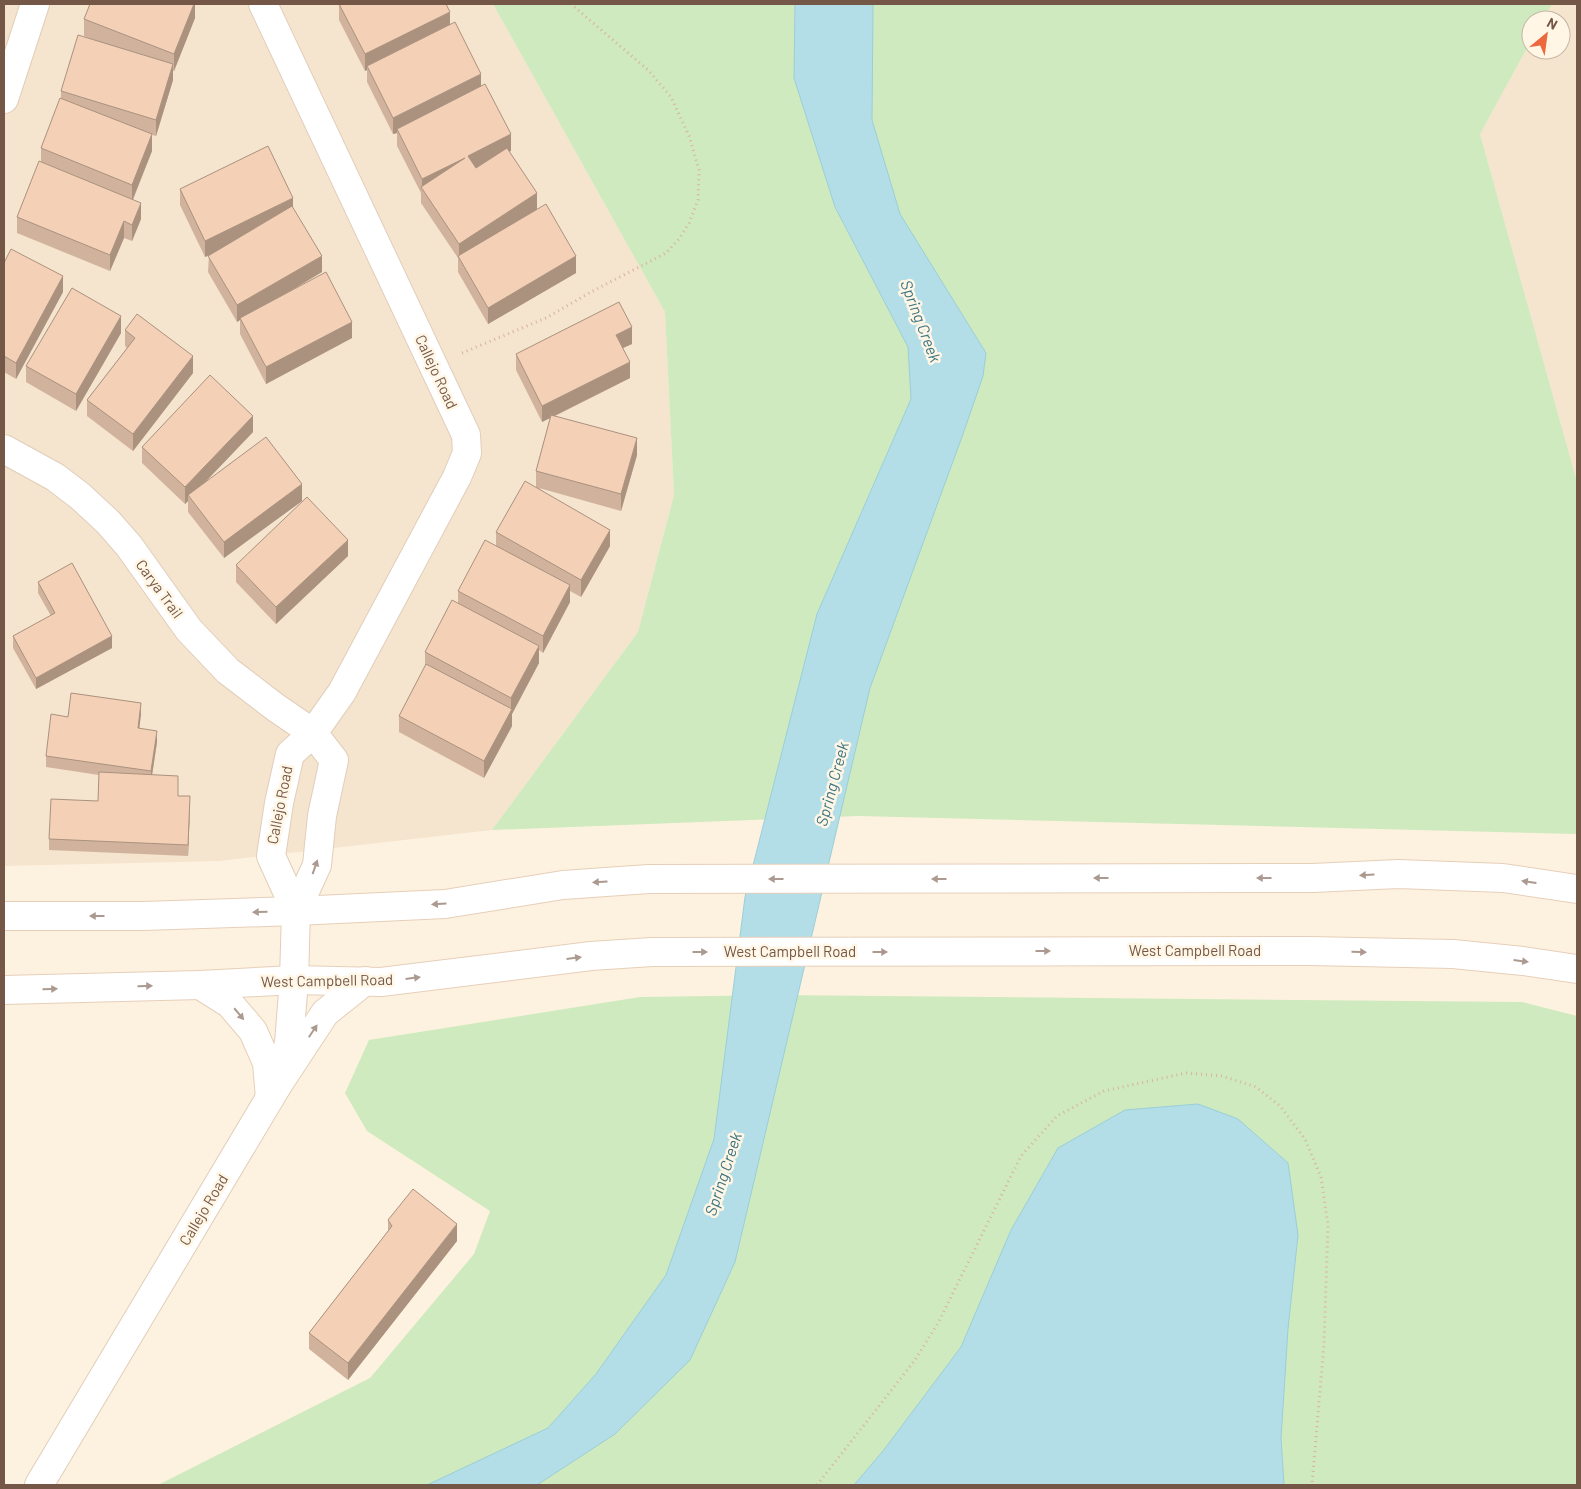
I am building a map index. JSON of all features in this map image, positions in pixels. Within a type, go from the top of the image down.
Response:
[{"type":"main road","points":[[4,99],[35,4]]},
{"type":"main road","name":"Callejo Road","points":[[263,4],[466,435],[467,453],[457,476],[342,692],[313,733],[290,754],[279,803],[271,856],[296,911]]},
{"type":"main road","name":"Carya Trail","points":[[4,449],[55,477],[87,502],[129,546],[189,630],[228,671],[313,733]]},
{"type":"main road","name":"Callejo Road","points":[[39,1485],[274,1092],[289,1043],[294,980],[296,911],[317,865],[322,816],[334,760],[313,733]]},
{"type":"main road","points":[[4,916],[143,916],[445,904],[563,885],[649,880],[1313,878],[1398,874],[1503,878],[1577,889]]},
{"type":"main road","name":"West Campbell Road","points":[[4,990],[200,985],[294,980],[382,982],[591,956],[652,952],[1310,951],[1453,954],[1577,969]]},
{"type":"main road","points":[[274,1092],[325,1013],[365,982]]},
{"type":"main road","points":[[200,985],[230,1004],[253,1030],[267,1063],[274,1092]]},
{"type":"path","points":[[462,353],[546,318],[666,253],[679,239],[689,223],[698,200],[699,170],[688,136],[671,97],[648,70],[571,4]]},
{"type":"path","points":[[817,1485],[915,1360],[938,1323],[1021,1156],[1057,1116],[1104,1091],[1186,1073],[1222,1076],[1256,1088],[1280,1106],[1305,1138],[1321,1177],[1328,1225],[1324,1344],[1312,1485]]},
{"type":"shaded area","points":[[4,4],[493,4],[665,312],[674,495],[638,632],[492,830],[219,861],[4,866]]},
{"type":"shaded area","points":[[1552,4],[1577,4],[1577,482],[1480,134],[1521,59],[1571,60],[1571,10],[1549,10]]},
{"type":"green space","points":[[493,4],[1552,4],[1549,10],[1521,10],[1521,59],[1480,134],[1577,482],[1577,834],[858,816],[492,830],[638,632],[674,495],[665,312]]},
{"type":"green space","points":[[773,995],[1522,1002],[1577,1016],[1577,1485],[158,1485],[370,1378],[474,1254],[490,1211],[367,1131],[345,1093],[369,1040],[640,997]]},
{"type":"water","name":"Spring Creek","points":[[795,4],[873,4],[872,120],[900,214],[986,353],[983,376],[870,688],[735,1262],[690,1360],[615,1434],[537,1485],[427,1485],[548,1428],[596,1374],[666,1275],[714,1139],[745,897],[817,614],[911,399],[908,347],[835,207],[794,78]]},
{"type":"water","points":[[1198,1104],[1238,1119],[1288,1163],[1298,1235],[1288,1329],[1281,1438],[1284,1485],[854,1485],[883,1451],[961,1347],[1011,1230],[1058,1148],[1125,1110]]},
{"type":"building","points":[[90,4],[194,4],[174,54],[84,19]]},
{"type":"building","points":[[339,4],[446,4],[450,12],[365,54]]},
{"type":"building","points":[[455,22],[481,74],[393,118],[367,66]]},
{"type":"building","points":[[78,35],[173,64],[156,120],[61,91]]},
{"type":"building","points":[[485,84],[511,134],[468,156],[476,168],[507,148],[537,193],[459,244],[421,187],[465,158],[422,179],[397,129]]},
{"type":"building","points":[[60,98],[152,134],[132,185],[41,148]]},
{"type":"building","points":[[268,146],[293,198],[205,241],[180,189]]},
{"type":"building","points":[[39,161],[141,203],[132,225],[124,221],[110,255],[17,217]]},
{"type":"building","points":[[546,204],[576,256],[488,308],[458,256]]},
{"type":"building","points":[[292,206],[322,256],[237,305],[208,256]]},
{"type":"building","points":[[11,249],[63,276],[16,363],[4,356],[4,263]]},
{"type":"building","points":[[326,272],[352,322],[266,367],[240,318]]},
{"type":"building","points":[[72,288],[121,316],[76,394],[26,366]]},
{"type":"building","points":[[619,302],[632,327],[616,335],[630,362],[542,406],[516,354]]},
{"type":"building","points":[[137,314],[193,356],[133,434],[87,400],[135,338],[125,330]]},
{"type":"building","points":[[210,375],[253,416],[185,487],[142,447]]},
{"type":"building","points":[[551,415],[637,438],[621,494],[536,471]]},
{"type":"building","points":[[266,437],[302,484],[224,542],[188,495]]},
{"type":"building","points":[[525,481],[610,530],[581,580],[496,532]]},
{"type":"building","points":[[307,497],[348,540],[276,607],[236,565]]},
{"type":"building","points":[[485,540],[570,585],[543,636],[458,591]]},
{"type":"building","points":[[72,563],[112,636],[36,678],[13,636],[55,613],[38,582]]},
{"type":"building","points":[[452,600],[539,646],[511,698],[425,652]]},
{"type":"building","points":[[426,664],[512,709],[484,761],[399,716]]},
{"type":"building","points":[[71,693],[141,703],[138,728],[157,731],[151,771],[46,756],[51,714],[68,717]]},
{"type":"building","points":[[99,772],[178,776],[178,796],[190,796],[188,845],[49,839],[51,799],[98,801]]},
{"type":"building","points":[[413,1189],[457,1224],[348,1363],[309,1333],[392,1226],[388,1220]]}]
